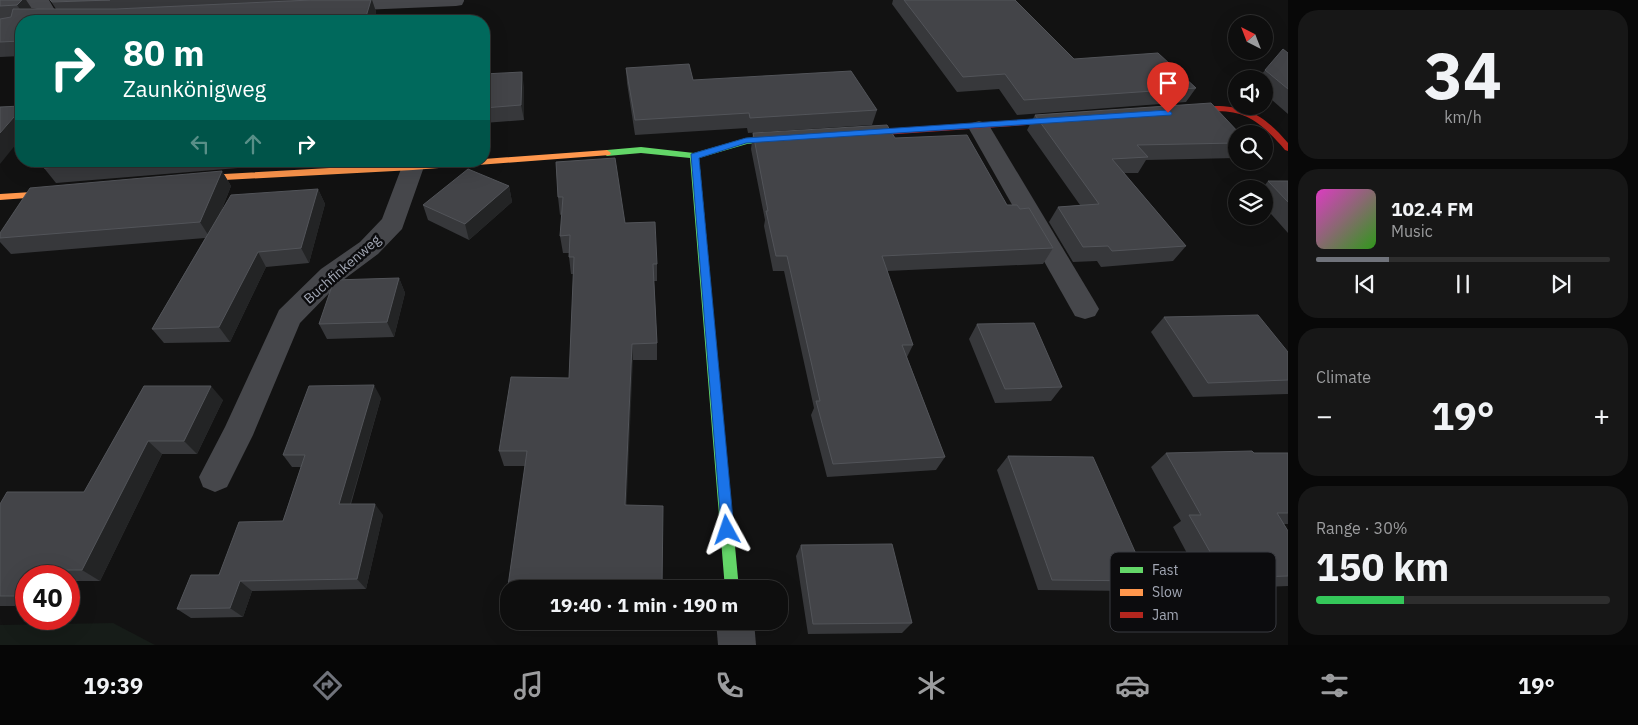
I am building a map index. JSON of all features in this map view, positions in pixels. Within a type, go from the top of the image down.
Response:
[{"type":"street","points":[[320,7],[457,0],[453,15]]},
{"type":"street","points":[[0,10],[29,3],[43,4],[47,12],[42,15]]},
{"type":"street","points":[[1166,113],[1225,109],[1240,110],[1255,115],[1288,148]]},
{"type":"street","points":[[843,135],[1077,120]]},
{"type":"street","points":[[979,127],[1085,309]]},
{"type":"street","points":[[490,159],[642,150],[694,156],[746,140],[804,137]]},
{"type":"street","points":[[694,156],[731,580]]},
{"type":"street","points":[[175,181],[372,167]]},
{"type":"street","name":"Buchfinkenweg","points":[[216,477],[237,435],[289,316],[330,276],[370,248],[393,223],[413,167]]},
{"type":"street","points":[[0,197],[72,192]]},
{"type":"street","points":[[736,630],[737,645]]},
{"type":"shaded area","points":[[113,623],[155,645],[0,645],[0,625],[15,625],[15,630],[80,630],[80,624]]},
{"type":"building","points":[[0,0],[22,0],[17,5],[0,6]]},
{"type":"building","points":[[50,0],[110,0],[52,2]]},
{"type":"building","points":[[311,0],[371,0],[366,15],[15,15],[15,41],[0,42],[0,19],[11,17],[13,9],[116,9]]},
{"type":"building","points":[[904,0],[1015,0],[1074,59],[1158,53],[1196,88],[1024,100],[1005,74],[963,77]]},
{"type":"building","points":[[1283,49],[1288,53],[1288,89],[1273,77],[1273,70],[1265,70]]},
{"type":"building","points":[[689,64],[693,80],[851,71],[877,110],[750,118],[749,113],[635,120],[626,68]]},
{"type":"building","points":[[522,72],[521,105],[490,108],[490,74]]},
{"type":"building","points":[[1211,103],[1232,125],[1228,125],[1228,143],[1137,145],[1148,157],[1112,159],[1186,246],[1112,251],[1108,246],[1083,247],[1058,207],[1099,204],[1035,115]]},
{"type":"building","points":[[15,106],[15,116],[0,133],[0,107]]},
{"type":"building","points":[[887,125],[895,138],[967,135],[1007,205],[1017,205],[1020,209],[1029,208],[1053,248],[882,256],[913,345],[902,345],[945,457],[833,464],[816,401],[820,401],[787,256],[776,256],[766,211],[768,211],[753,133]]},
{"type":"building","points":[[615,158],[625,223],[655,222],[657,264],[653,264],[657,343],[632,344],[625,505],[663,506],[662,580],[509,580],[527,451],[499,451],[511,377],[569,378],[574,257],[569,257],[570,235],[560,236],[563,197],[558,197],[556,162]]},
{"type":"building","points":[[468,169],[509,186],[465,224],[423,205]]},
{"type":"building","points":[[222,171],[200,222],[0,238],[0,233],[30,188]]},
{"type":"building","points":[[1273,181],[1288,181],[1288,202],[1273,186]]},
{"type":"building","points":[[318,189],[301,248],[258,252],[219,327],[152,329],[231,195]]},
{"type":"building","points":[[399,278],[387,322],[319,324],[334,280]]},
{"type":"building","points":[[1258,315],[1288,352],[1288,380],[1208,383],[1164,317]]},
{"type":"building","points":[[1034,323],[1062,387],[1005,389],[977,324]]},
{"type":"building","points":[[374,385],[339,504],[375,504],[357,579],[240,581],[230,608],[177,609],[191,575],[219,575],[239,522],[283,521],[305,455],[283,455],[309,386]]},
{"type":"building","points":[[144,386],[211,386],[184,441],[148,441],[82,570],[80,570],[80,565],[15,565],[15,596],[0,596],[0,504],[7,492],[84,492]]},
{"type":"building","points":[[1252,451],[1254,453],[1288,453],[1288,513],[1277,513],[1288,531],[1288,576],[1276,576],[1276,552],[1210,552],[1189,515],[1201,515],[1166,453]]},
{"type":"building","points":[[1008,456],[1093,457],[1135,552],[1110,552],[1110,581],[1052,580]]},
{"type":"building","points":[[892,544],[912,623],[813,624],[801,545]]},
{"type":"traffic: fast","points":[[607,153],[641,150],[694,156],[746,141],[789,138]]},
{"type":"traffic: fast","points":[[694,156],[731,580]]},
{"type":"traffic: slow","points":[[490,161],[607,153]]},
{"type":"traffic: slow","points":[[188,179],[413,167]]},
{"type":"traffic: slow","points":[[0,197],[63,193]]},
{"type":"traffic: jam","points":[[1179,112],[1221,108],[1251,114],[1275,133],[1288,148]]},
{"type":"traffic: jam","points":[[854,134],[1068,120]]},
{"type":"route","points":[[727,530],[694,156],[746,140],[979,127],[1168,113]]}]
